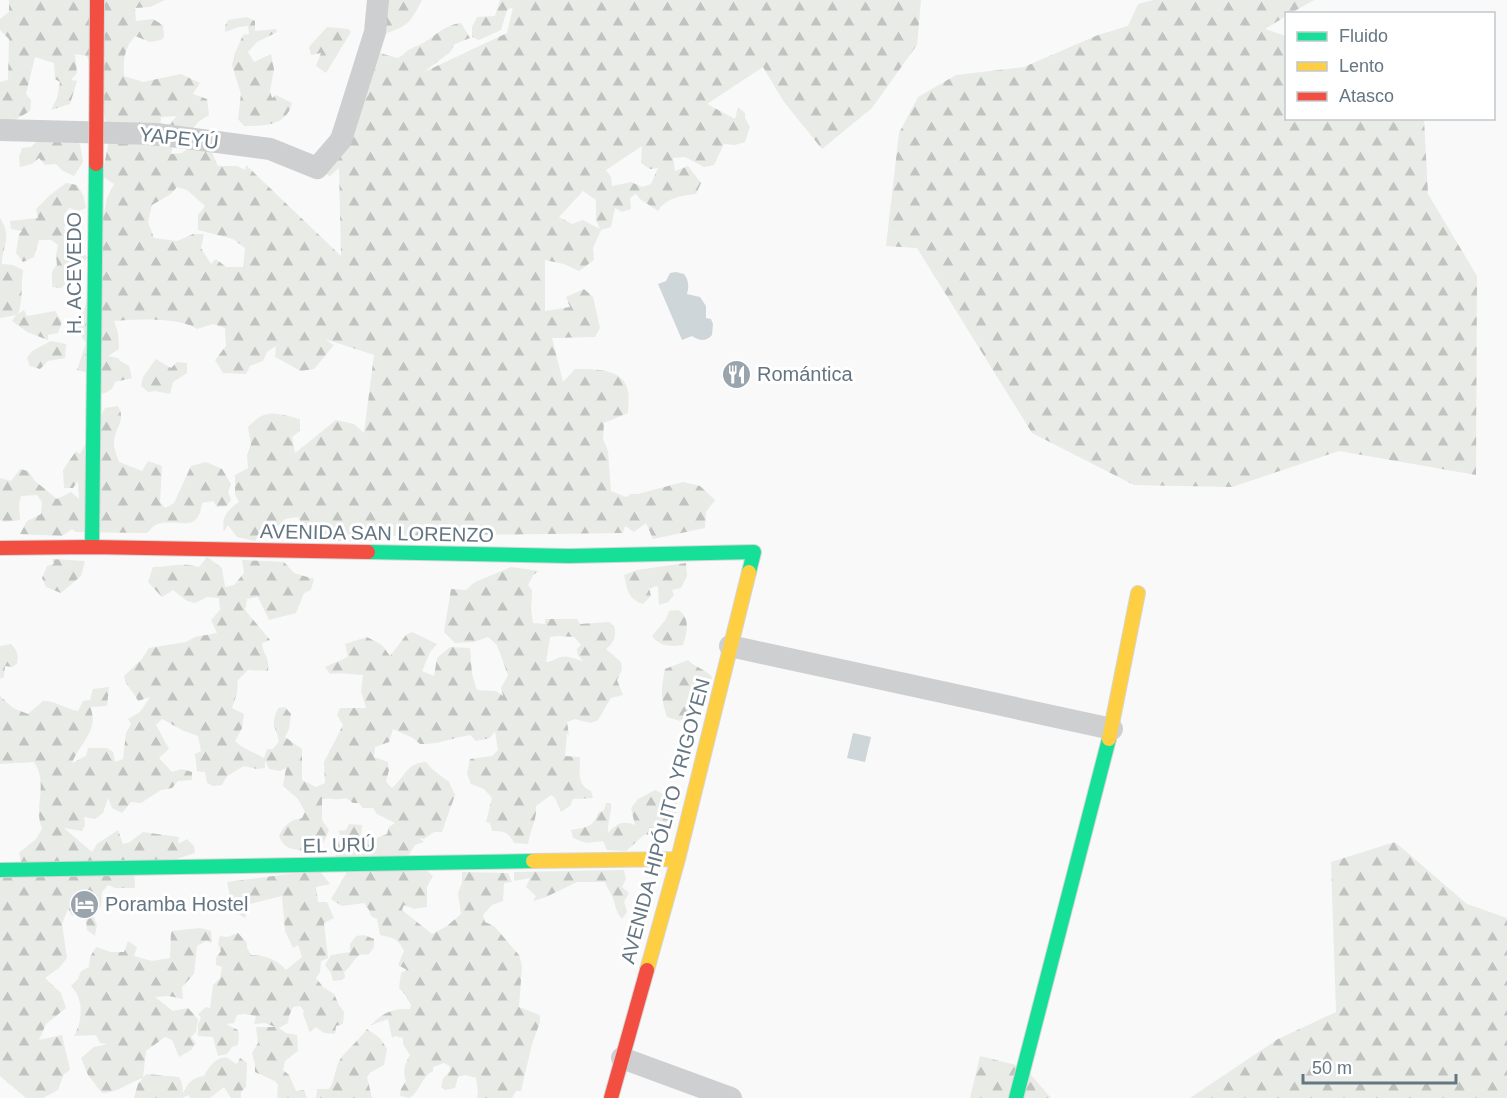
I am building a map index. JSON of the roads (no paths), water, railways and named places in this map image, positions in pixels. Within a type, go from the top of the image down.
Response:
[{"type":"street","name":"H. ACEVEDO","points":[[92,547],[97,0]]},
{"type":"street","name":"YAPEYÚ","points":[[0,130],[156,134],[270,149],[317,168],[341,141],[375,32],[378,0]]},
{"type":"street","name":"AVENIDA SAN LORENZO","points":[[0,548],[92,547],[568,556],[754,552]]},
{"type":"street","name":"AVENIDA HIPÓLITO YRIGOYEN","points":[[611,1098],[678,859],[754,552]]},
{"type":"street","points":[[1016,1098],[1112,729],[1138,593]]},
{"type":"street","points":[[730,646],[1112,729]]},
{"type":"street","name":"EL URÚ","points":[[0,870],[678,859]]},
{"type":"street","points":[[622,1058],[731,1098]]},
{"type":"place","name":"Romántica","points":[[736,374]]},
{"type":"place","name":"Poramba Hostel","points":[[84,904]]}]
